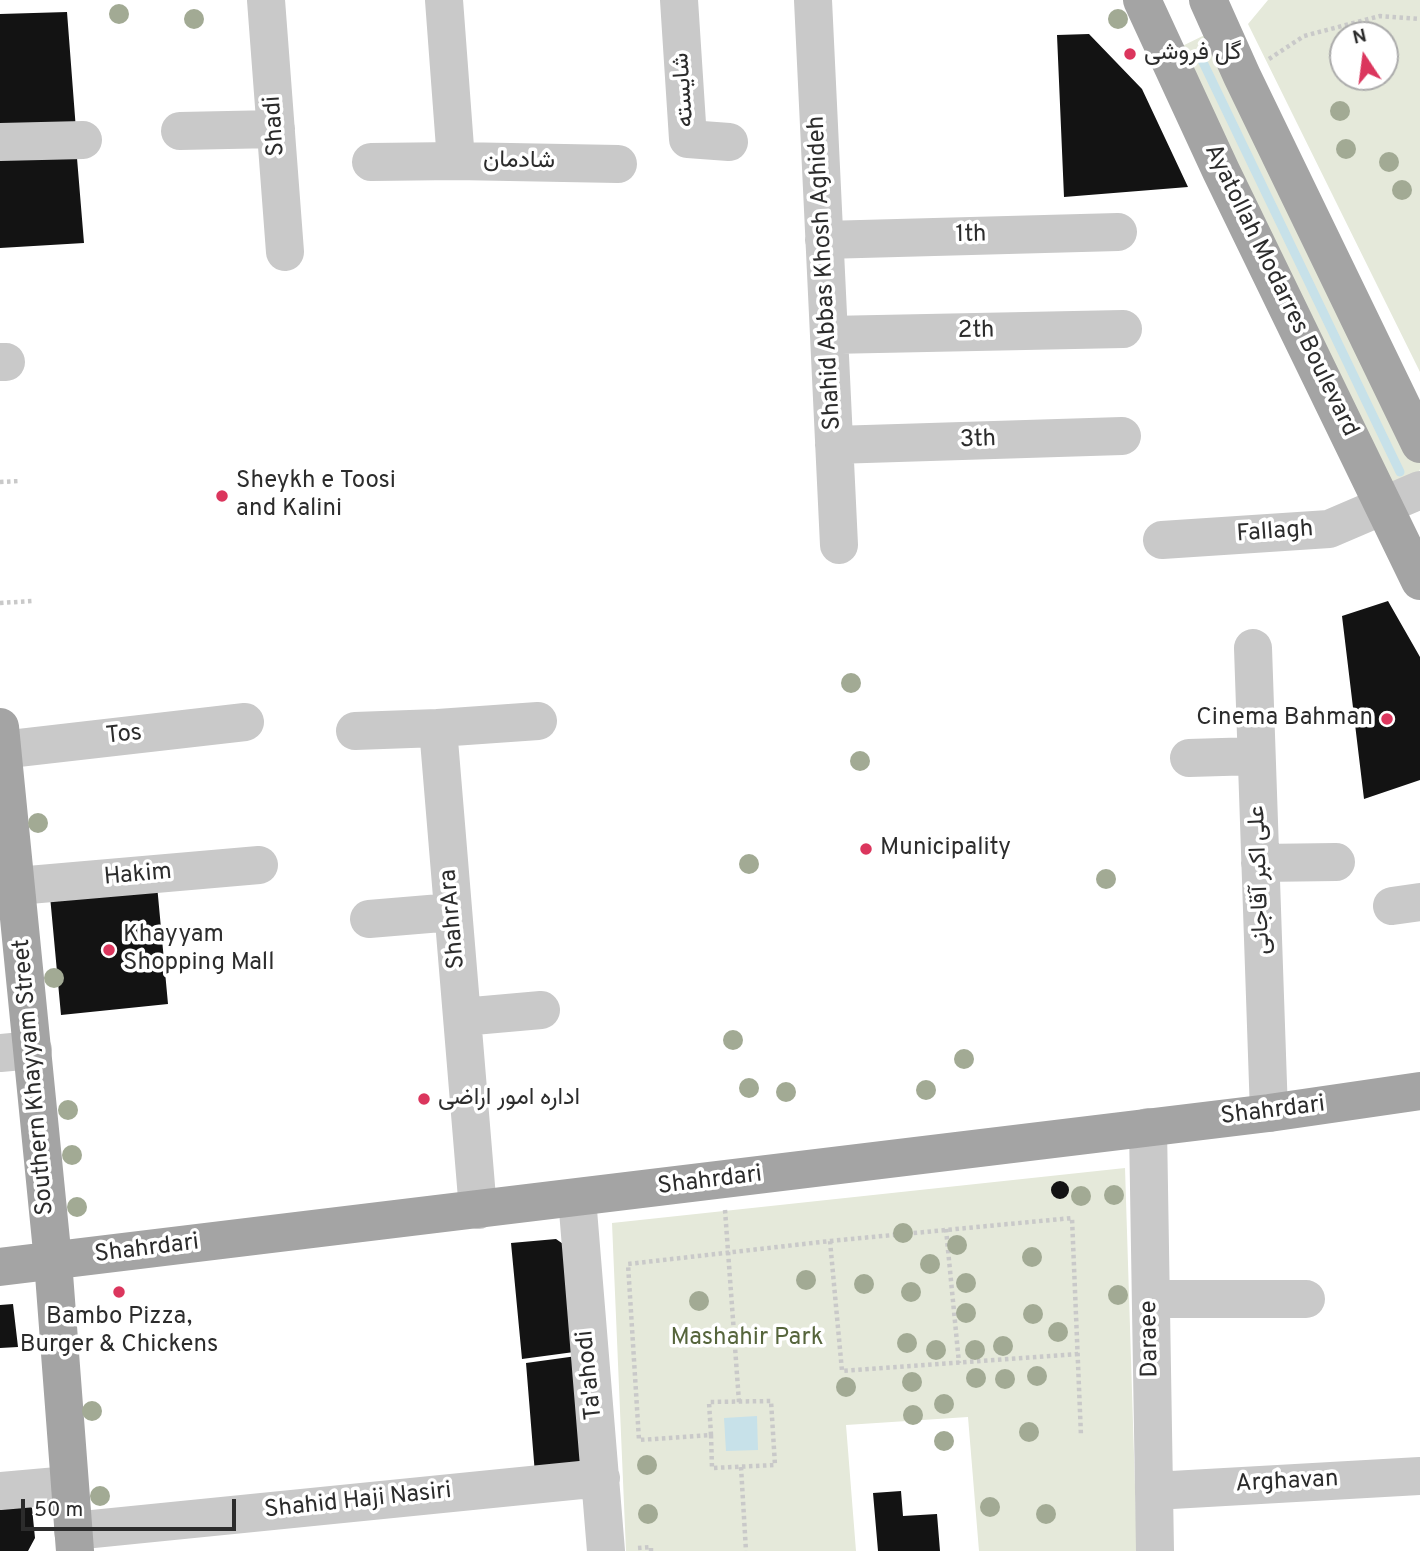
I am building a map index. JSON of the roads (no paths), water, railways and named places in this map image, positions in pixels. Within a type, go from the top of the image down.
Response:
[{"type":"main road","points":[[1208,0],[1420,444]]},
{"type":"main road","name":"Ayatollah Modarres Boulevard","points":[[1153,4],[1221,171],[1420,581]]},
{"type":"main road","name":"Southern Khayyam Street","points":[[1,742],[17,886],[17,1052],[52,1261],[74,1541]]},
{"type":"main road","name":"Shahrdari","points":[[0,1267],[722,1181],[1269,1113],[1420,1091]]},
{"type":"street","name":"Shadi","points":[[266,0],[285,252]]},
{"type":"street","name":"شادمان","points":[[444,0],[456,161],[618,164]]},
{"type":"street","name":"شايسته","points":[[679,0],[688,139],[729,142]]},
{"type":"street","name":"Shahid Abbas Khosh Aghideh","points":[[813,0],[839,545]]},
{"type":"street","points":[[180,131],[276,129]]},
{"type":"street","points":[[0,142],[83,140]]},
{"type":"street","points":[[371,162],[456,161]]},
{"type":"street","name":"1th","points":[[824,240],[1118,233]]},
{"type":"street","name":"2th","points":[[829,335],[1123,329]]},
{"type":"street","name":"3th","points":[[834,445],[1122,436]]},
{"type":"street","name":"Fallagh","points":[[1163,540],[1329,529],[1420,491]]},
{"type":"street","name":"علی اکبر آقاجانی","points":[[1252,648],[1269,1113]]},
{"type":"street","points":[[355,731],[538,721]]},
{"type":"street","name":"Tos","points":[[1,742],[245,722]]},
{"type":"street","name":"ShahrAra","points":[[438,727],[478,1210]]},
{"type":"street","points":[[1189,758],[1256,756]]},
{"type":"street","points":[[1260,863],[1336,862]]},
{"type":"street","name":"Hakim","points":[[17,886],[259,865]]},
{"type":"street","points":[[369,919],[453,912]]},
{"type":"street","points":[[462,1017],[541,1010]]},
{"type":"street","name":"Daraee","points":[[1148,1127],[1155,1551]]},
{"type":"street","name":"Ta'ahodi","points":[[577,1198],[601,1478],[622,1549]]},
{"type":"street","points":[[1151,1299],[1306,1299]]},
{"type":"street","name":"Arghavan","points":[[1154,1491],[1420,1476]]},
{"type":"street","name":"Shahid Haji Nasiri","points":[[74,1541],[601,1478]]},
{"type":"street","points":[[0,1491],[69,1485]]},
{"type":"water","points":[[757,1416],[758,1450],[726,1451],[724,1418]]},
{"type":"waterway","points":[[1200,56],[1400,472]]},
{"type":"place","name":"گل فروشی","points":[[1130,54]]},
{"type":"place","name":"Sheykh e Toosi and Kalini","points":[[222,496]]},
{"type":"place","name":"Cinema Bahman","points":[[1387,719]]},
{"type":"place","name":"Municipality","points":[[866,849]]},
{"type":"place","name":"Khayyam Shopping Mall","points":[[109,950]]},
{"type":"place","name":"اداره امور اراضی","points":[[424,1099]]},
{"type":"place","name":"Bambo Pizza, Burger & Chickens","points":[[119,1292]]},
{"type":"park label","name":"Mashahir Park","points":[[747,1339]]}]
